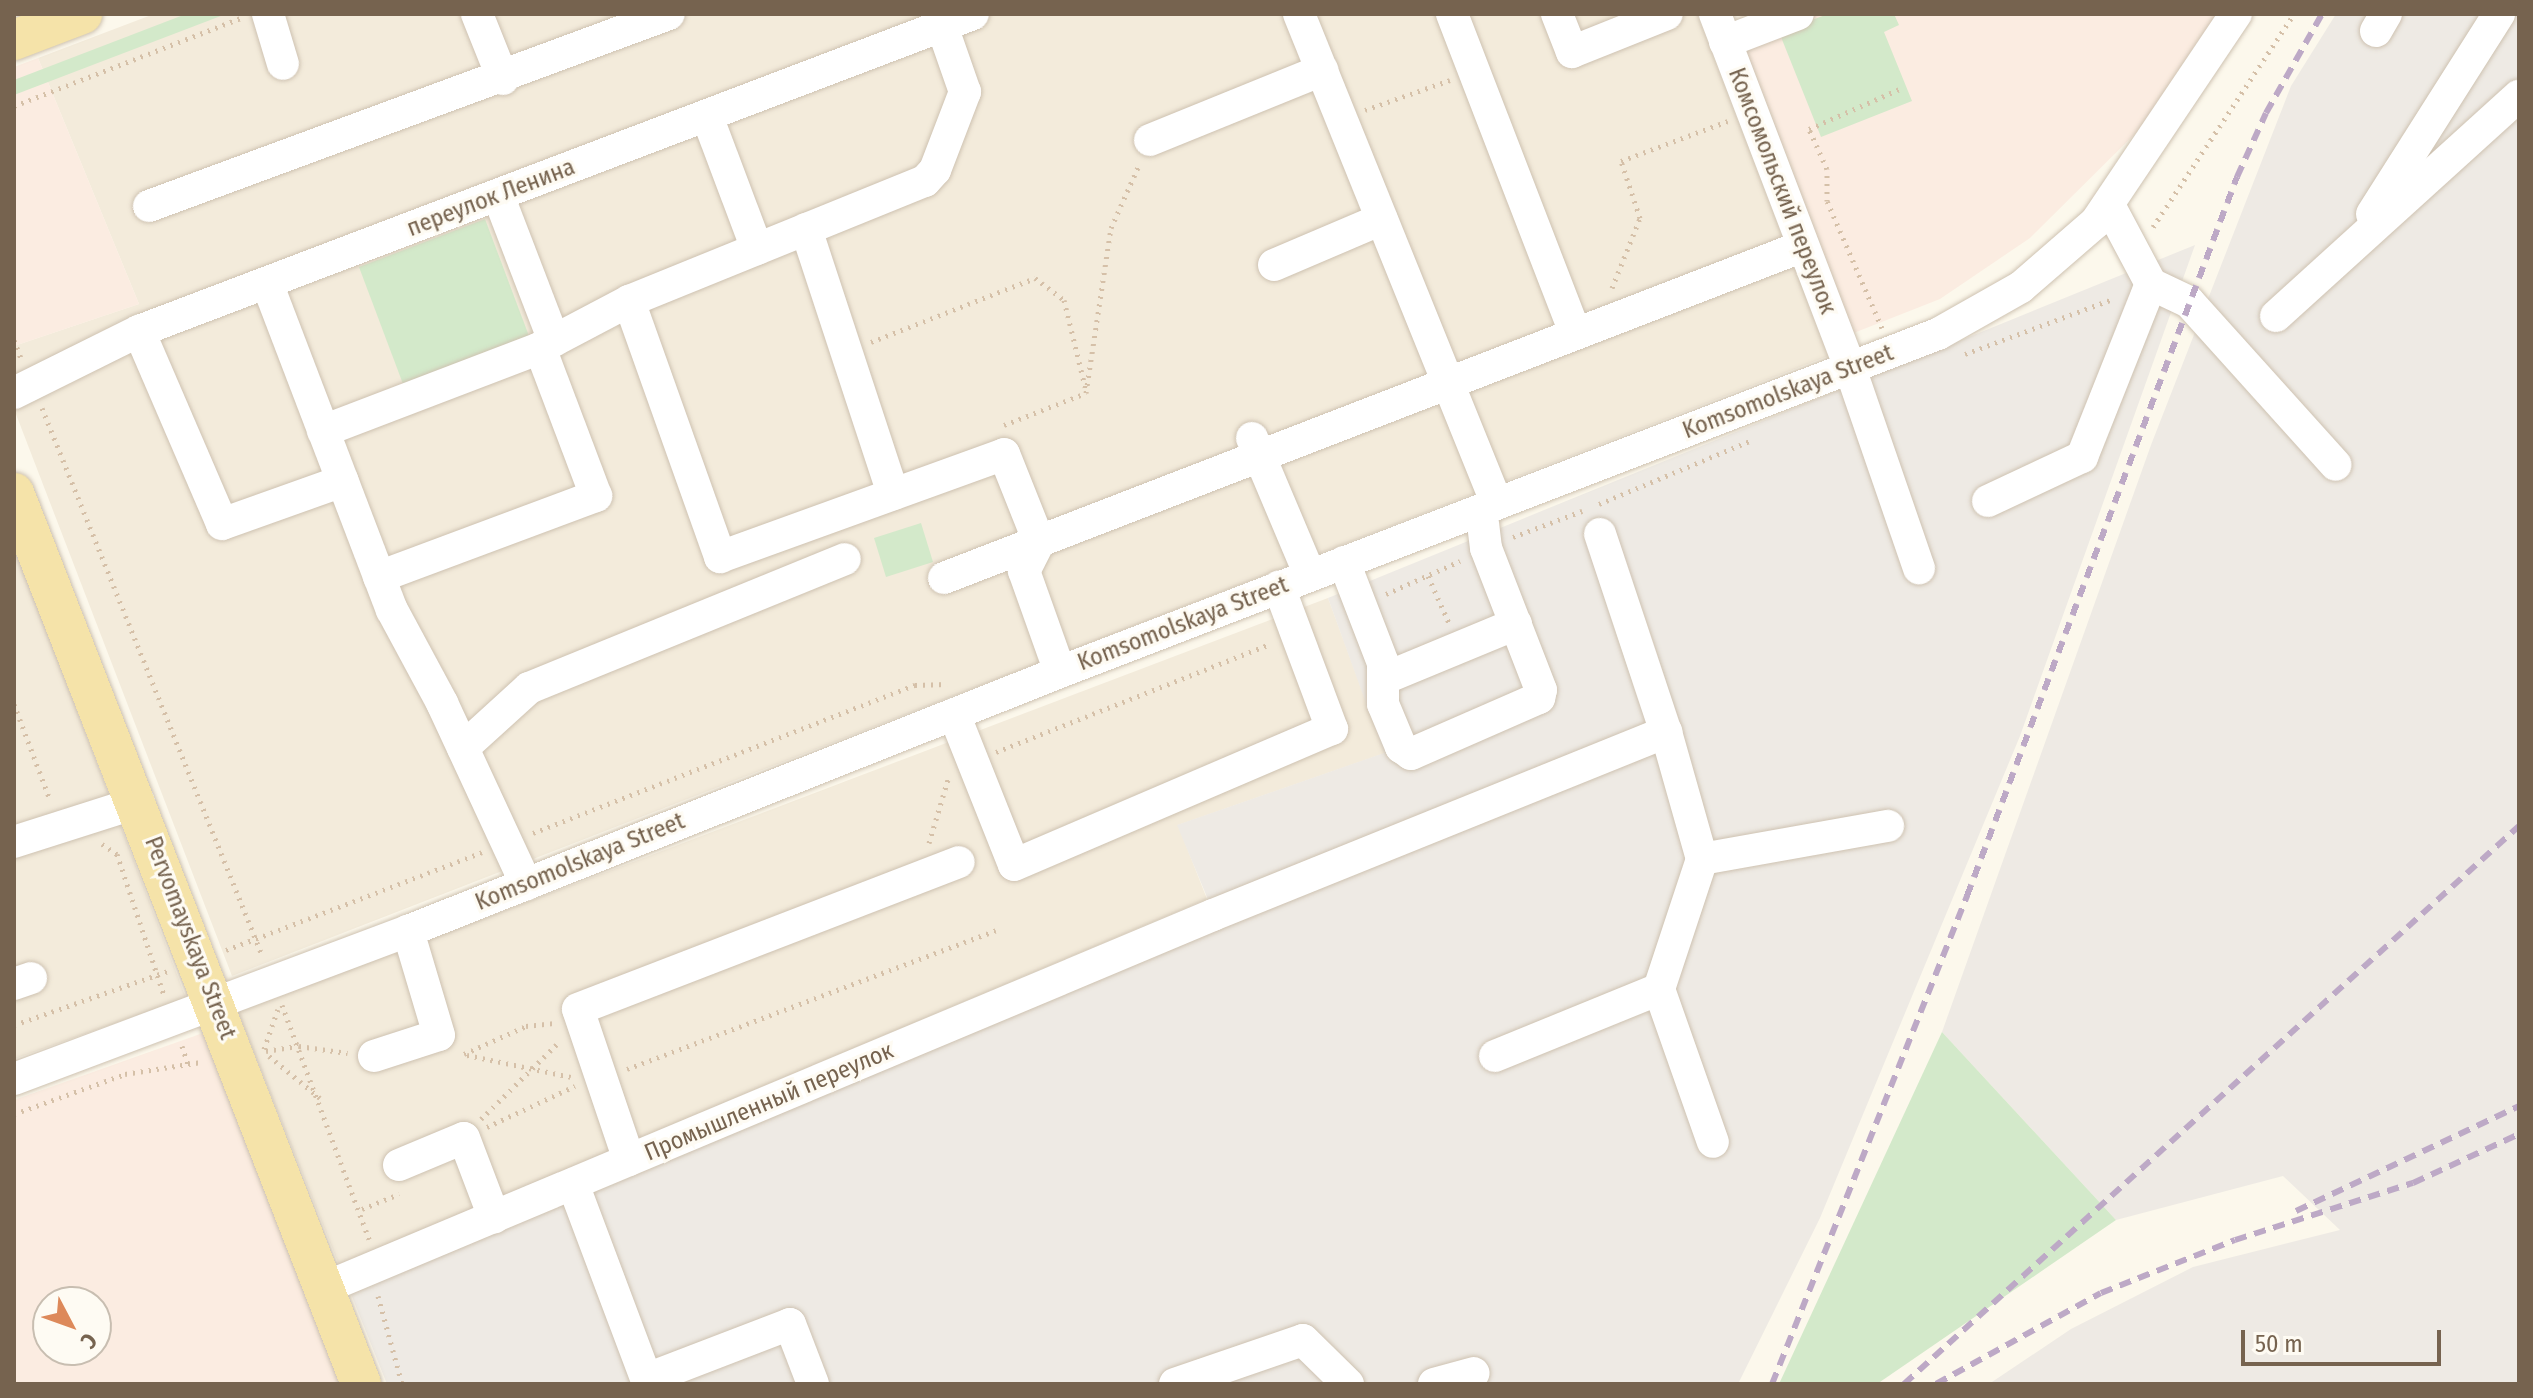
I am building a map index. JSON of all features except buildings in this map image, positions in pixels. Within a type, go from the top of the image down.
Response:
[{"type":"main road","points":[[14,40],[82,14]]},
{"type":"main road","name":"Pervomayskaya Street","points":[[14,493],[139,802],[361,1384]]},
{"type":"street","points":[[268,14],[283,64]]},
{"type":"street","points":[[477,14],[503,79]]},
{"type":"street","points":[[149,206],[503,79],[669,14]]},
{"type":"street","name":"переулок Ленина","points":[[23,388],[139,331],[973,14]]},
{"type":"street","points":[[1299,14],[1448,383],[1489,507],[1486,548],[1541,690],[1539,698],[1464,732],[1405,752],[1383,704],[1383,663],[1344,562]]},
{"type":"street","points":[[1452,14],[1587,329]]},
{"type":"street","points":[[1557,14],[1572,52],[1667,14]]},
{"type":"street","points":[[1720,28],[1798,14]]},
{"type":"street","name":"Komsomolskaya Street","points":[[14,1079],[526,884],[954,699],[1060,672],[1938,334],[2021,287],[2109,205],[2236,14]]},
{"type":"street","points":[[2349,251],[2499,14]]},
{"type":"street","points":[[323,431],[547,344],[629,301],[931,177],[965,92],[942,26]]},
{"type":"street","name":"Комсомольский переулок","points":[[1720,28],[1801,247],[1850,368],[1919,568]]},
{"type":"street","points":[[1150,140],[1322,70]]},
{"type":"street","points":[[2276,316],[2519,96]]},
{"type":"street","points":[[707,116],[757,249]]},
{"type":"street","points":[[379,577],[596,496],[498,195]]},
{"type":"street","points":[[2109,205],[2151,284],[2189,302],[2336,465]]},
{"type":"street","points":[[1274,265],[1382,219]]},
{"type":"street","points":[[806,229],[893,494]]},
{"type":"street","points":[[944,578],[1039,542],[1257,447],[1448,383],[1801,247]]},
{"type":"street","points":[[267,283],[379,577],[526,884]]},
{"type":"street","points":[[1988,501],[2082,457],[2151,284]]},
{"type":"street","points":[[629,301],[720,557],[1004,454],[1039,542],[1024,571],[1060,672]]},
{"type":"street","points":[[139,331],[222,524],[343,481]]},
{"type":"street","points":[[1257,447],[1310,575]]},
{"type":"street","points":[[1600,534],[1666,732],[1702,859],[1659,989],[1713,1142]]},
{"type":"street","points":[[463,748],[529,688],[845,559]]},
{"type":"street","points":[[954,699],[1014,865],[1332,729],[1279,587]]},
{"type":"street","points":[[1383,679],[1516,624]]},
{"type":"street","name":"Промышленный переулок","points":[[324,1288],[1213,915],[1666,732]]},
{"type":"street","points":[[14,842],[139,802]]},
{"type":"street","points":[[1702,859],[1888,826]]},
{"type":"street","points":[[629,1160],[578,1009],[959,862]]},
{"type":"street","points":[[374,1056],[439,1035],[408,931]]},
{"type":"street","points":[[1495,1056],[1659,989]]},
{"type":"street","points":[[399,1165],[464,1138],[494,1217]]},
{"type":"street","points":[[573,1184],[648,1382],[790,1324],[813,1384]]},
{"type":"street","points":[[1175,1384],[1303,1340],[1345,1383]]},
{"type":"street","points":[[1434,1384],[1474,1373]]},
{"type":"path","points":[[14,106],[251,14]]},
{"type":"path","points":[[2135,253],[2294,14]]},
{"type":"path","points":[[1341,119],[1474,71]]},
{"type":"path","points":[[1892,353],[1827,201],[1827,169],[1809,129],[1902,88]]},
{"type":"path","points":[[1587,329],[1640,218],[1621,161],[1751,112]]},
{"type":"path","points":[[1086,393],[1111,228],[1150,140]]},
{"type":"path","points":[[847,351],[1035,278],[1064,300],[1086,393]]},
{"type":"path","points":[[14,340],[23,388],[161,695]]},
{"type":"path","points":[[1004,454],[1003,426],[1086,393]]},
{"type":"path","points":[[1428,576],[1452,631]]},
{"type":"path","points":[[14,1025],[199,960],[915,685],[954,699]]},
{"type":"path","points":[[14,704],[54,811],[117,854],[188,1064]]},
{"type":"path","points":[[602,1078],[996,930]]},
{"type":"path","points":[[281,1001],[263,1052],[321,1098]]},
{"type":"path","points":[[464,1054],[526,1026],[582,1021]]},
{"type":"path","points":[[464,1138],[530,1067],[582,1021]]},
{"type":"path","points":[[439,1035],[464,1054],[566,1074],[581,1083],[464,1138]]},
{"type":"path","points":[[299,1046],[374,1056]]},
{"type":"path","points":[[14,1114],[125,1074]]},
{"type":"path","points":[[371,1269],[402,1384]]},
{"type":"shaded area","points":[[154,14],[1697,14],[1828,356],[232,976],[14,409],[14,346],[139,304],[38,58]]},
{"type":"shaded area","points":[[1757,14],[2220,14],[2158,111],[2030,238],[1940,299],[1841,338],[1722,28]]},
{"type":"shaded area","points":[[2336,14],[2519,14],[2519,1384],[1989,1384],[2071,1329],[2193,1267],[2340,1230],[2283,1176],[2116,1220],[1942,1032],[2151,445],[2291,86]]},
{"type":"shaded area","points":[[38,58],[139,304],[14,346],[14,67]]},
{"type":"shaded area","points":[[2195,245],[2020,736],[1820,1218],[1738,1384],[387,1384],[349,1289],[1219,926],[1177,825],[1384,753],[1328,598]]},
{"type":"shaded area","points":[[14,545],[186,998],[14,1059]]},
{"type":"shaded area","points":[[1328,598],[1385,753],[1178,825],[1207,899],[339,1265],[238,1012]]},
{"type":"shaded area","points":[[203,1033],[340,1384],[14,1384],[14,1100]]},
{"type":"green space","points":[[186,14],[226,14],[14,95],[14,80]]},
{"type":"green space","points":[[1828,14],[1894,14],[1899,25],[1884,32],[1912,101],[1821,137],[1779,32]]},
{"type":"green space","points":[[485,219],[529,336],[403,384],[359,267]]},
{"type":"green space","points":[[921,523],[933,562],[886,577],[874,538]]},
{"type":"green space","points":[[1942,1032],[2116,1220],[1877,1384],[1779,1384]]},
{"type":"railway","points":[[1772,1384],[1967,896],[2237,177],[2266,113],[2322,14]]},
{"type":"railway","points":[[1904,1384],[2519,826]]},
{"type":"railway","points":[[2296,1211],[2519,1106]]},
{"type":"railway","points":[[1936,1384],[2101,1293],[2235,1240],[2413,1183],[2519,1134]]}]
